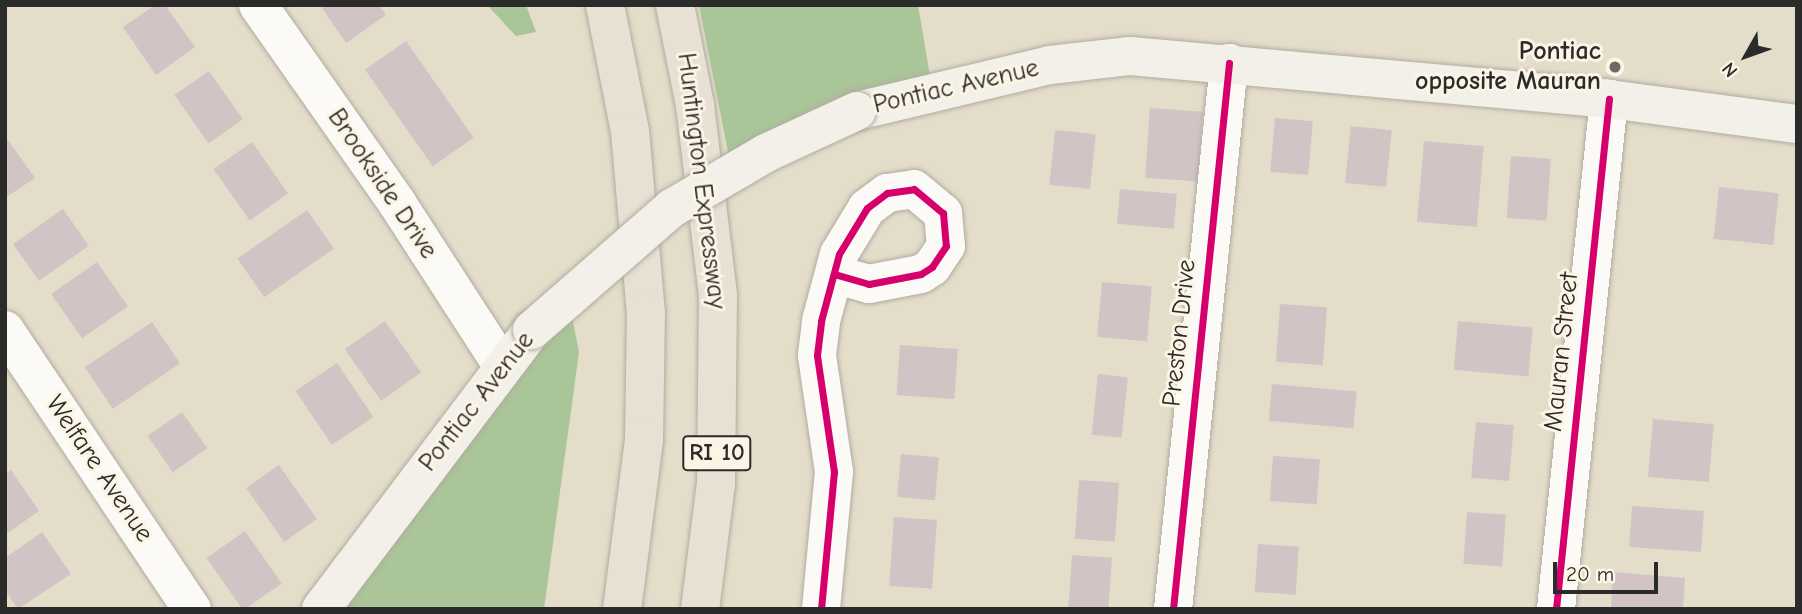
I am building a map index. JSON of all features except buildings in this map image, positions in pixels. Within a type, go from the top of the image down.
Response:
[{"type":"highway","name":"RI 10","points":[[605,5],[630,131],[646,313],[644,440],[622,609]]},
{"type":"highway","name":"Huntington Expressway","points":[[674,5],[695,105],[718,295],[716,483],[700,609]]},
{"type":"main road","name":"Pontiac Avenue","points":[[321,609],[502,365],[532,330],[671,208],[766,153],[857,111],[1051,65],[1130,56],[1229,62],[1609,99],[1797,124]]},
{"type":"street","name":"Brookside Drive","points":[[258,5],[397,203],[502,365]]},
{"type":"street","name":"Preston Drive","points":[[1173,609],[1229,62]]},
{"type":"street","name":"Mauran Street","points":[[1556,609],[1609,99]]},
{"type":"street","points":[[821,609],[834,471],[817,355],[823,313],[837,275]]},
{"type":"street","name":"Welfare Avenue","points":[[5,330],[192,609]]},
{"type":"green space","points":[[487,5],[526,5],[536,32],[516,36]]},
{"type":"green space","points":[[699,5],[918,5],[930,76],[730,162]]},
{"type":"green space","points":[[567,292],[579,352],[544,609],[316,609]]},
{"type":"cycle path","points":[[1173,609],[1229,63]]},
{"type":"cycle path","points":[[1556,609],[1609,99]]},
{"type":"cycle path","points":[[821,609],[834,472],[817,355],[821,321],[839,254],[867,208],[887,193],[914,189],[943,213],[946,246],[932,267],[921,274],[869,284],[837,275]]},
{"type":"place","name":"Pontiac opposite Mauran","points":[[1615,67]]}]
